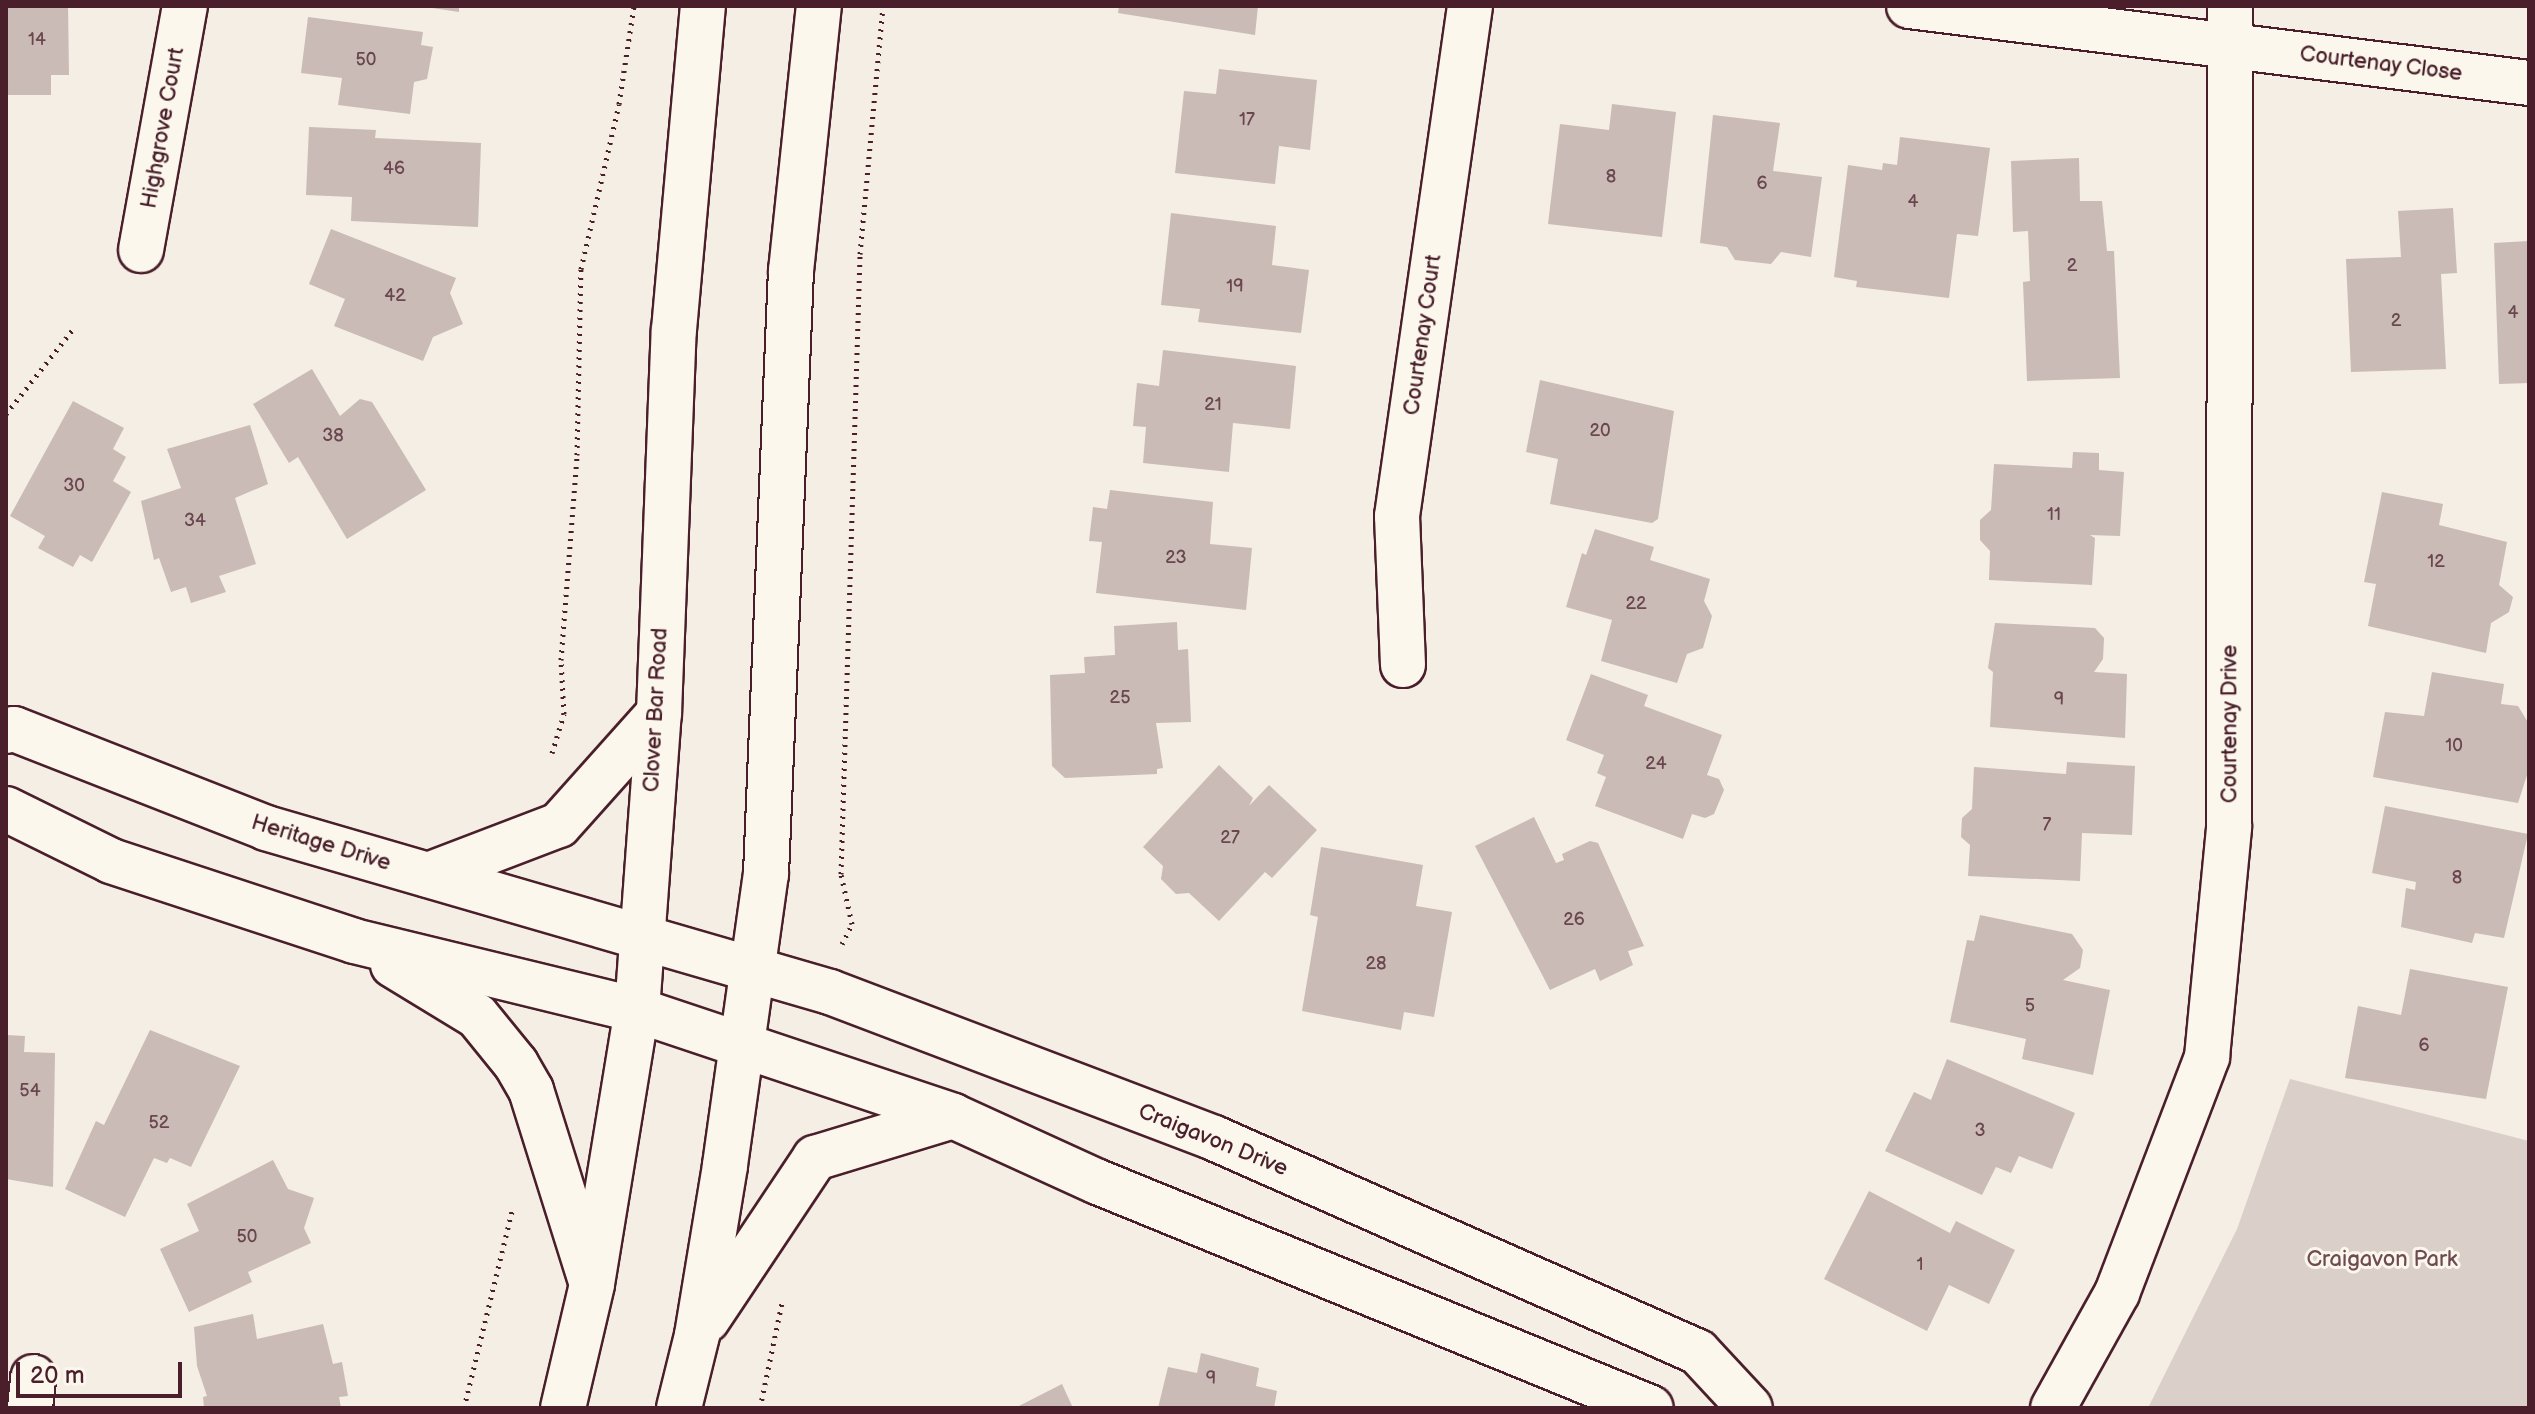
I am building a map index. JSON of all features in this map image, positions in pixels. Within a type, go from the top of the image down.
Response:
[{"type":"street","name":"Highgrove Court","points":[[141,250],[185,6]]},
{"type":"street","name":"Clover Bar Road","points":[[563,1408],[592,1284],[637,1010],[659,713],[674,330],[703,6]]},
{"type":"street","points":[[679,1408],[697,1335],[766,874],[791,271],[819,6]]},
{"type":"street","name":"Courtenay Court","points":[[1403,665],[1397,516],[1470,6]]},
{"type":"street","points":[[1909,6],[2231,26]]},
{"type":"street","name":"Courtenay Close","points":[[2231,26],[2529,83]]},
{"type":"street","name":"Courtenay Drive","points":[[2053,1408],[2117,1293],[2207,1057],[2229,827],[2231,26]]},
{"type":"street","points":[[428,875],[559,825],[659,713]]},
{"type":"street","name":"Heritage Drive","points":[[6,731],[14,729],[266,828],[642,940]]},
{"type":"street","points":[[6,809],[111,861],[354,941],[637,1010],[742,1042],[953,1116],[1098,1182],[1651,1408]]},
{"type":"street","name":"Craigavon Drive","points":[[642,940],[753,967],[1228,1144],[1698,1352],[1750,1408]]},
{"type":"street","points":[[354,941],[477,1016],[516,1064],[531,1090],[592,1284]]},
{"type":"street","points":[[697,1335],[815,1158],[953,1116]]},
{"type":"path","points":[[550,758],[564,714],[561,660],[577,455],[581,269],[619,104],[634,6]]},
{"type":"path","points":[[842,945],[852,924],[841,874],[860,254],[883,6]]},
{"type":"path","points":[[6,414],[74,328]]},
{"type":"path","points":[[464,1408],[513,1207],[510,1193]]},
{"type":"green space","name":"Craigavon Park","points":[[2290,1079],[2529,1141],[2529,1408],[2148,1408],[2237,1229]]},
{"type":"building","points":[[6,6],[68,6],[69,75],[51,75],[51,95],[6,95]]},
{"type":"building","points":[[419,6],[459,6],[459,12]]},
{"type":"building","points":[[1119,6],[1258,6],[1255,35],[1118,13]]},
{"type":"building","points":[[308,17],[423,32],[421,45],[433,47],[427,79],[414,82],[410,114],[338,105],[342,78],[301,73]]},
{"type":"building","points":[[1219,69],[1317,80],[1310,150],[1279,146],[1275,184],[1175,173],[1184,91],[1216,94]]},
{"type":"building","points":[[1612,104],[1676,112],[1662,237],[1548,224],[1560,124],[1609,130]]},
{"type":"building","points":[[1713,115],[1780,123],[1773,171],[1822,177],[1811,257],[1781,252],[1771,264],[1735,260],[1727,247],[1700,243]]},
{"type":"building","points":[[309,127],[376,130],[375,138],[481,143],[478,227],[351,221],[352,197],[306,195]]},
{"type":"building","points":[[1900,137],[1990,148],[1978,236],[1957,234],[1949,298],[1856,287],[1857,281],[1834,277],[1848,165],[1882,170],[1883,163],[1897,165]]},
{"type":"building","points":[[2079,158],[2080,201],[2102,201],[2107,251],[2114,251],[2120,378],[2027,381],[2023,282],[2030,281],[2028,231],[2013,232],[2011,161]]},
{"type":"building","points":[[2453,208],[2457,273],[2441,274],[2446,369],[2351,372],[2346,259],[2401,257],[2398,211]]},
{"type":"building","points":[[1171,213],[1276,226],[1272,265],[1309,270],[1301,333],[1198,322],[1200,309],[1161,305]]},
{"type":"building","points":[[331,229],[456,278],[450,293],[463,324],[433,337],[423,361],[334,326],[345,299],[309,284]]},
{"type":"building","points":[[2529,241],[2529,383],[2499,384],[2494,243]]},
{"type":"building","points":[[1163,350],[1296,366],[1290,429],[1233,423],[1229,472],[1143,463],[1146,427],[1133,426],[1137,383],[1159,386]]},
{"type":"building","points":[[312,369],[340,416],[360,399],[372,402],[426,490],[347,539],[298,457],[289,463],[253,404]]},
{"type":"building","points":[[1540,380],[1674,411],[1658,519],[1652,523],[1550,504],[1558,459],[1526,452]]},
{"type":"building","points":[[73,401],[124,428],[113,449],[126,457],[113,481],[131,492],[92,562],[80,555],[73,567],[38,548],[45,536],[10,516]]},
{"type":"building","points":[[250,425],[268,484],[235,498],[256,564],[219,576],[226,592],[191,603],[186,587],[171,592],[159,558],[154,560],[141,501],[181,488],[167,449]]},
{"type":"building","points":[[2073,452],[2099,453],[2099,470],[2124,472],[2120,536],[2090,535],[2095,538],[2092,585],[1989,580],[1990,551],[1980,540],[1980,520],[1991,510],[1994,464],[2072,468]]},
{"type":"building","points":[[1110,490],[1213,502],[1210,544],[1252,548],[1246,610],[1096,593],[1102,542],[1089,541],[1093,507],[1107,509]]},
{"type":"building","points":[[2382,492],[2443,504],[2439,525],[2507,542],[2499,585],[2513,597],[2509,612],[2491,623],[2486,653],[2368,626],[2376,584],[2364,582]]},
{"type":"building","points":[[1595,529],[1654,547],[1650,560],[1710,579],[1704,601],[1712,616],[1703,648],[1687,654],[1677,683],[1601,661],[1612,620],[1566,607],[1582,553],[1586,555]]},
{"type":"building","points":[[1177,622],[1178,650],[1188,649],[1191,722],[1156,723],[1163,768],[1157,769],[1157,774],[1065,778],[1052,766],[1050,675],[1085,673],[1084,657],[1115,655],[1114,626]]},
{"type":"building","points":[[1995,623],[2095,628],[2104,638],[2103,659],[2094,672],[2127,674],[2125,738],[1990,727],[1993,672],[1988,668]]},
{"type":"building","points":[[2432,672],[2504,684],[2501,704],[2518,706],[2529,724],[2529,769],[2518,803],[2373,777],[2385,712],[2424,716]]},
{"type":"building","points":[[1591,674],[1648,695],[1644,706],[1722,735],[1707,775],[1719,779],[1724,790],[1714,814],[1705,818],[1692,814],[1683,839],[1595,806],[1606,777],[1597,773],[1604,755],[1566,740]]},
{"type":"building","points":[[2067,762],[2135,766],[2132,835],[2082,833],[2080,881],[1968,876],[1970,845],[1961,837],[1962,818],[1972,809],[1974,767],[2066,774]]},
{"type":"building","points":[[1219,765],[1253,798],[1249,806],[1269,785],[1317,830],[1272,878],[1265,872],[1219,921],[1189,893],[1176,894],[1161,879],[1163,866],[1143,847]]},
{"type":"building","points":[[2385,806],[2528,834],[2504,938],[2475,933],[2472,943],[2401,927],[2406,888],[2415,890],[2416,882],[2372,873]]},
{"type":"building","points":[[1534,817],[1556,863],[1564,860],[1562,854],[1590,841],[1598,843],[1644,946],[1628,951],[1633,965],[1600,981],[1595,969],[1550,990],[1475,846]]},
{"type":"building","points":[[1321,847],[1423,865],[1416,906],[1452,912],[1434,1017],[1404,1012],[1401,1030],[1302,1011],[1318,917],[1310,915]]},
{"type":"building","points":[[1980,915],[2072,934],[2083,950],[2080,968],[2063,980],[2110,990],[2093,1075],[2022,1059],[2026,1039],[1950,1022],[1967,940],[1974,941]]},
{"type":"building","points":[[2410,969],[2508,987],[2486,1099],[2345,1078],[2358,1006],[2401,1015]]},
{"type":"building","points":[[150,1030],[240,1066],[191,1167],[170,1158],[167,1163],[154,1158],[125,1217],[65,1189],[96,1121],[104,1125]]},
{"type":"building","points":[[6,1035],[25,1036],[24,1052],[55,1053],[53,1187],[6,1179]]},
{"type":"building","points":[[1947,1059],[2075,1113],[2052,1169],[2019,1156],[2011,1173],[1996,1167],[1982,1195],[1885,1151],[1914,1092],[1931,1100]]},
{"type":"building","points":[[273,1160],[288,1189],[314,1198],[304,1228],[311,1243],[248,1272],[252,1282],[189,1312],[160,1249],[199,1231],[187,1204]]},
{"type":"building","points":[[1869,1191],[1950,1233],[1956,1221],[2015,1250],[1989,1304],[1949,1285],[1927,1331],[1824,1279]]},
{"type":"building","points":[[253,1314],[257,1339],[323,1324],[333,1364],[342,1362],[348,1396],[339,1397],[341,1408],[204,1408],[203,1397],[207,1396],[197,1366],[194,1327]]},
{"type":"building","points":[[1201,1353],[1259,1368],[1256,1386],[1277,1391],[1274,1408],[1158,1408],[1168,1367],[1197,1373]]},
{"type":"building","points":[[1062,1384],[1073,1408],[1015,1408]]}]
